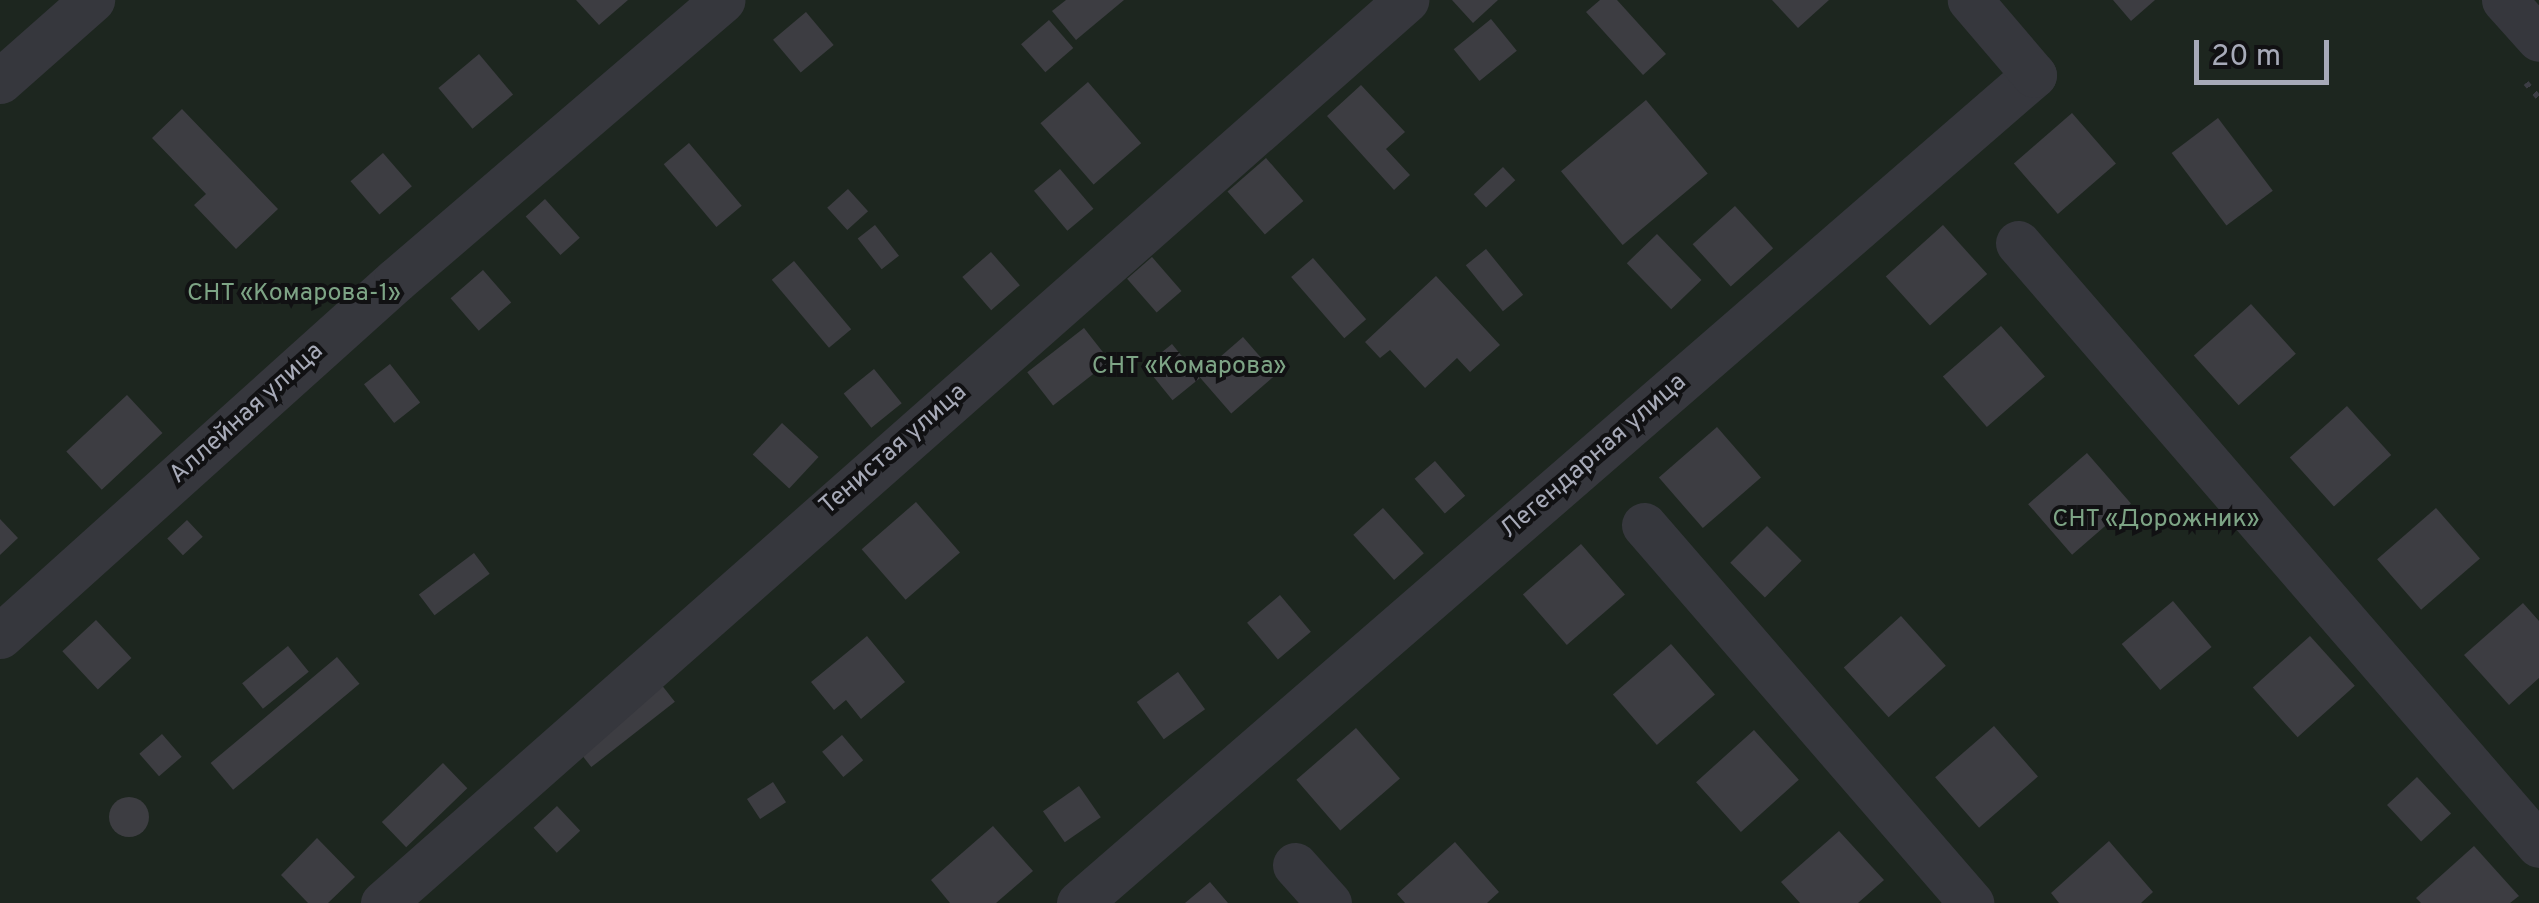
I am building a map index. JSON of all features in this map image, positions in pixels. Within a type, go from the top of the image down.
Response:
[{"type":"street","points":[[0,81],[92,0]]},
{"type":"street","name":"Аллейная улица","points":[[0,636],[396,280],[723,0]]},
{"type":"street","name":"Тенистая улица","points":[[383,903],[1406,0]]},
{"type":"street","name":"Легендарная улица","points":[[1079,903],[2034,75],[1970,0]]},
{"type":"street","points":[[2504,0],[2539,39]]},
{"type":"street","points":[[2018,244],[2539,845]]},
{"type":"street","points":[[1644,525],[1971,903]]},
{"type":"street","points":[[1296,866],[1329,903]]},
{"type":"green space","points":[[0,0],[2539,0],[2539,903],[0,903]]},
{"type":"building","points":[[576,0],[628,0],[599,25]]},
{"type":"building","points":[[1066,0],[1124,0],[1076,40],[1052,11]]},
{"type":"building","points":[[1452,0],[1498,0],[1473,23]]},
{"type":"building","points":[[1600,0],[1617,0],[1666,54],[1643,75],[1586,12]]},
{"type":"building","points":[[1772,0],[1829,0],[1798,28]]},
{"type":"building","points":[[2113,0],[2155,0],[2131,21]]},
{"type":"building","points":[[806,12],[834,45],[801,73],[773,40]]},
{"type":"building","points":[[1491,19],[1517,51],[1479,81],[1454,49]]},
{"type":"building","points":[[1049,20],[1073,48],[1045,72],[1021,44]]},
{"type":"building","points":[[479,54],[513,95],[472,129],[438,88]]},
{"type":"building","points":[[1088,82],[1141,143],[1094,184],[1040,123]]},
{"type":"building","points":[[1361,85],[1405,132],[1386,149],[1410,175],[1394,190],[1327,116]]},
{"type":"building","points":[[1646,100],[1708,174],[1623,245],[1561,171]]},
{"type":"building","points":[[182,109],[278,209],[236,249],[194,205],[206,194],[152,138]]},
{"type":"building","points":[[2072,113],[2116,164],[2058,214],[2014,164]]},
{"type":"building","points":[[2218,118],[2273,191],[2226,226],[2172,153]]},
{"type":"building","points":[[689,143],[742,206],[716,227],[664,164]]},
{"type":"building","points":[[383,153],[412,186],[379,214],[351,181]]},
{"type":"building","points":[[1266,158],[1303,201],[1265,234],[1228,191]]},
{"type":"building","points":[[1503,167],[1515,180],[1486,207],[1474,194]]},
{"type":"building","points":[[1060,169],[1093,209],[1067,231],[1034,191]]},
{"type":"building","points":[[848,189],[868,211],[847,230],[827,208]]},
{"type":"building","points":[[545,199],[580,238],[560,255],[526,216]]},
{"type":"building","points":[[1735,206],[1773,248],[1731,286],[1693,244]]},
{"type":"building","points":[[875,225],[899,256],[882,269],[858,239]]},
{"type":"building","points":[[1943,225],[1987,274],[1930,326],[1886,277]]},
{"type":"building","points":[[1657,234],[1701,280],[1671,309],[1627,263]]},
{"type":"building","points":[[1486,249],[1523,295],[1503,311],[1466,265]]},
{"type":"building","points":[[991,252],[1020,285],[991,310],[962,277]]},
{"type":"building","points":[[1152,257],[1182,291],[1157,313],[1127,279]]},
{"type":"building","points":[[1313,258],[1366,319],[1344,338],[1291,277]]},
{"type":"building","points":[[794,261],[851,329],[829,348],[772,280]]},
{"type":"building","points":[[483,270],[511,302],[479,331],[451,298]]},
{"type":"building","points":[[1436,276],[1500,345],[1470,372],[1457,358],[1425,388],[1390,350],[1380,358],[1365,342]]},
{"type":"building","points":[[2251,304],[2296,354],[2239,405],[2194,356]]},
{"type":"building","points":[[2001,326],[2045,377],[1987,427],[1943,377]]},
{"type":"building","points":[[1084,328],[1110,361],[1053,405],[1027,372]]},
{"type":"building","points":[[1243,337],[1276,375],[1231,413],[1198,376]]},
{"type":"building","points":[[1172,344],[1200,378],[1172,400],[1145,366]]},
{"type":"building","points":[[390,364],[420,403],[394,423],[364,384]]},
{"type":"building","points":[[874,369],[902,403],[871,428],[844,394]]},
{"type":"building","points":[[127,395],[162,433],[102,490],[66,452]]},
{"type":"building","points":[[2347,406],[2391,455],[2334,507],[2290,458]]},
{"type":"building","points":[[782,423],[819,457],[789,489],[753,454]]},
{"type":"building","points":[[1717,427],[1761,478],[1703,528],[1659,478]]},
{"type":"building","points":[[2087,453],[2131,504],[2072,555],[2028,504]]},
{"type":"building","points":[[1435,461],[1465,496],[1445,513],[1415,479]]},
{"type":"building","points":[[916,502],[960,553],[906,600],[862,549]]},
{"type":"building","points":[[1383,508],[1424,553],[1394,580],[1353,535]]},
{"type":"building","points":[[2436,508],[2480,559],[2421,610],[2377,559]]},
{"type":"building","points":[[0,519],[18,538],[0,555]]},
{"type":"building","points":[[187,520],[203,537],[183,555],[167,538]]},
{"type":"building","points":[[1767,526],[1802,561],[1765,597],[1730,563]]},
{"type":"building","points":[[1581,544],[1625,595],[1567,645],[1523,595]]},
{"type":"building","points":[[474,553],[490,574],[435,615],[419,595]]},
{"type":"building","points":[[1280,595],[1311,632],[1278,659],[1247,623]]},
{"type":"building","points":[[2173,601],[2212,647],[2160,690],[2122,644]]},
{"type":"building","points":[[2523,603],[2539,621],[2539,678],[2509,705],[2464,655]]},
{"type":"building","points":[[1901,616],[1946,666],[1889,717],[1844,668]]},
{"type":"building","points":[[96,620],[131,658],[98,689],[62,651]]},
{"type":"building","points":[[867,636],[905,682],[861,719],[846,700],[834,710],[811,682]]},
{"type":"building","points":[[2310,636],[2355,686],[2298,737],[2253,688]]},
{"type":"building","points":[[1671,644],[1715,695],[1657,745],[1613,695]]},
{"type":"building","points":[[288,646],[309,672],[263,709],[242,683]]},
{"type":"building","points":[[337,657],[359,684],[233,790],[211,763]]},
{"type":"building","points":[[1178,672],[1205,709],[1164,739],[1137,702]]},
{"type":"building","points":[[657,679],[675,702],[591,767],[573,744]]},
{"type":"building","points":[[1994,726],[2038,777],[1979,828],[1935,777]]},
{"type":"building","points":[[1356,728],[1400,779],[1340,830],[1296,780]]},
{"type":"building","points":[[1754,730],[1799,780],[1741,832],[1696,782]]},
{"type":"building","points":[[162,734],[182,757],[159,776],[139,754]]},
{"type":"building","points":[[842,735],[863,760],[843,777],[822,752]]},
{"type":"building","points":[[443,763],[467,788],[406,847],[382,822]]},
{"type":"building","points":[[2417,777],[2451,814],[2421,842],[2387,805]]},
{"type":"building","points":[[773,782],[786,802],[760,819],[747,799]]},
{"type":"building","points":[[1079,786],[1101,817],[1065,842],[1043,811]]},
{"type":"building","points":[[129,797],[143,803],[149,817],[143,831],[129,837],[115,831],[109,817],[115,803]]},
{"type":"building","points":[[557,806],[580,831],[557,853],[534,828]]},
{"type":"building","points":[[993,826],[1033,871],[996,903],[950,903],[931,880]]},
{"type":"building","points":[[1839,831],[1884,880],[1858,903],[1800,903],[1781,882]]},
{"type":"building","points":[[317,838],[355,877],[328,903],[308,903],[281,875]]},
{"type":"building","points":[[2109,841],[2153,892],[2141,903],[2059,903],[2051,893]]},
{"type":"building","points":[[1455,842],[1499,892],[1487,903],[1405,903],[1397,894]]},
{"type":"building","points":[[2474,846],[2519,896],[2510,903],[2421,903],[2416,898]]},
{"type":"building","points":[[1210,882],[1228,903],[1185,903]]},
{"type":"park label","name":"СНТ «Комарова-1»","points":[[294,294]]},
{"type":"park label","name":"СНТ «Комарова»","points":[[1189,367]]},
{"type":"park label","name":"СНТ «Дорожник»","points":[[2156,520]]}]
